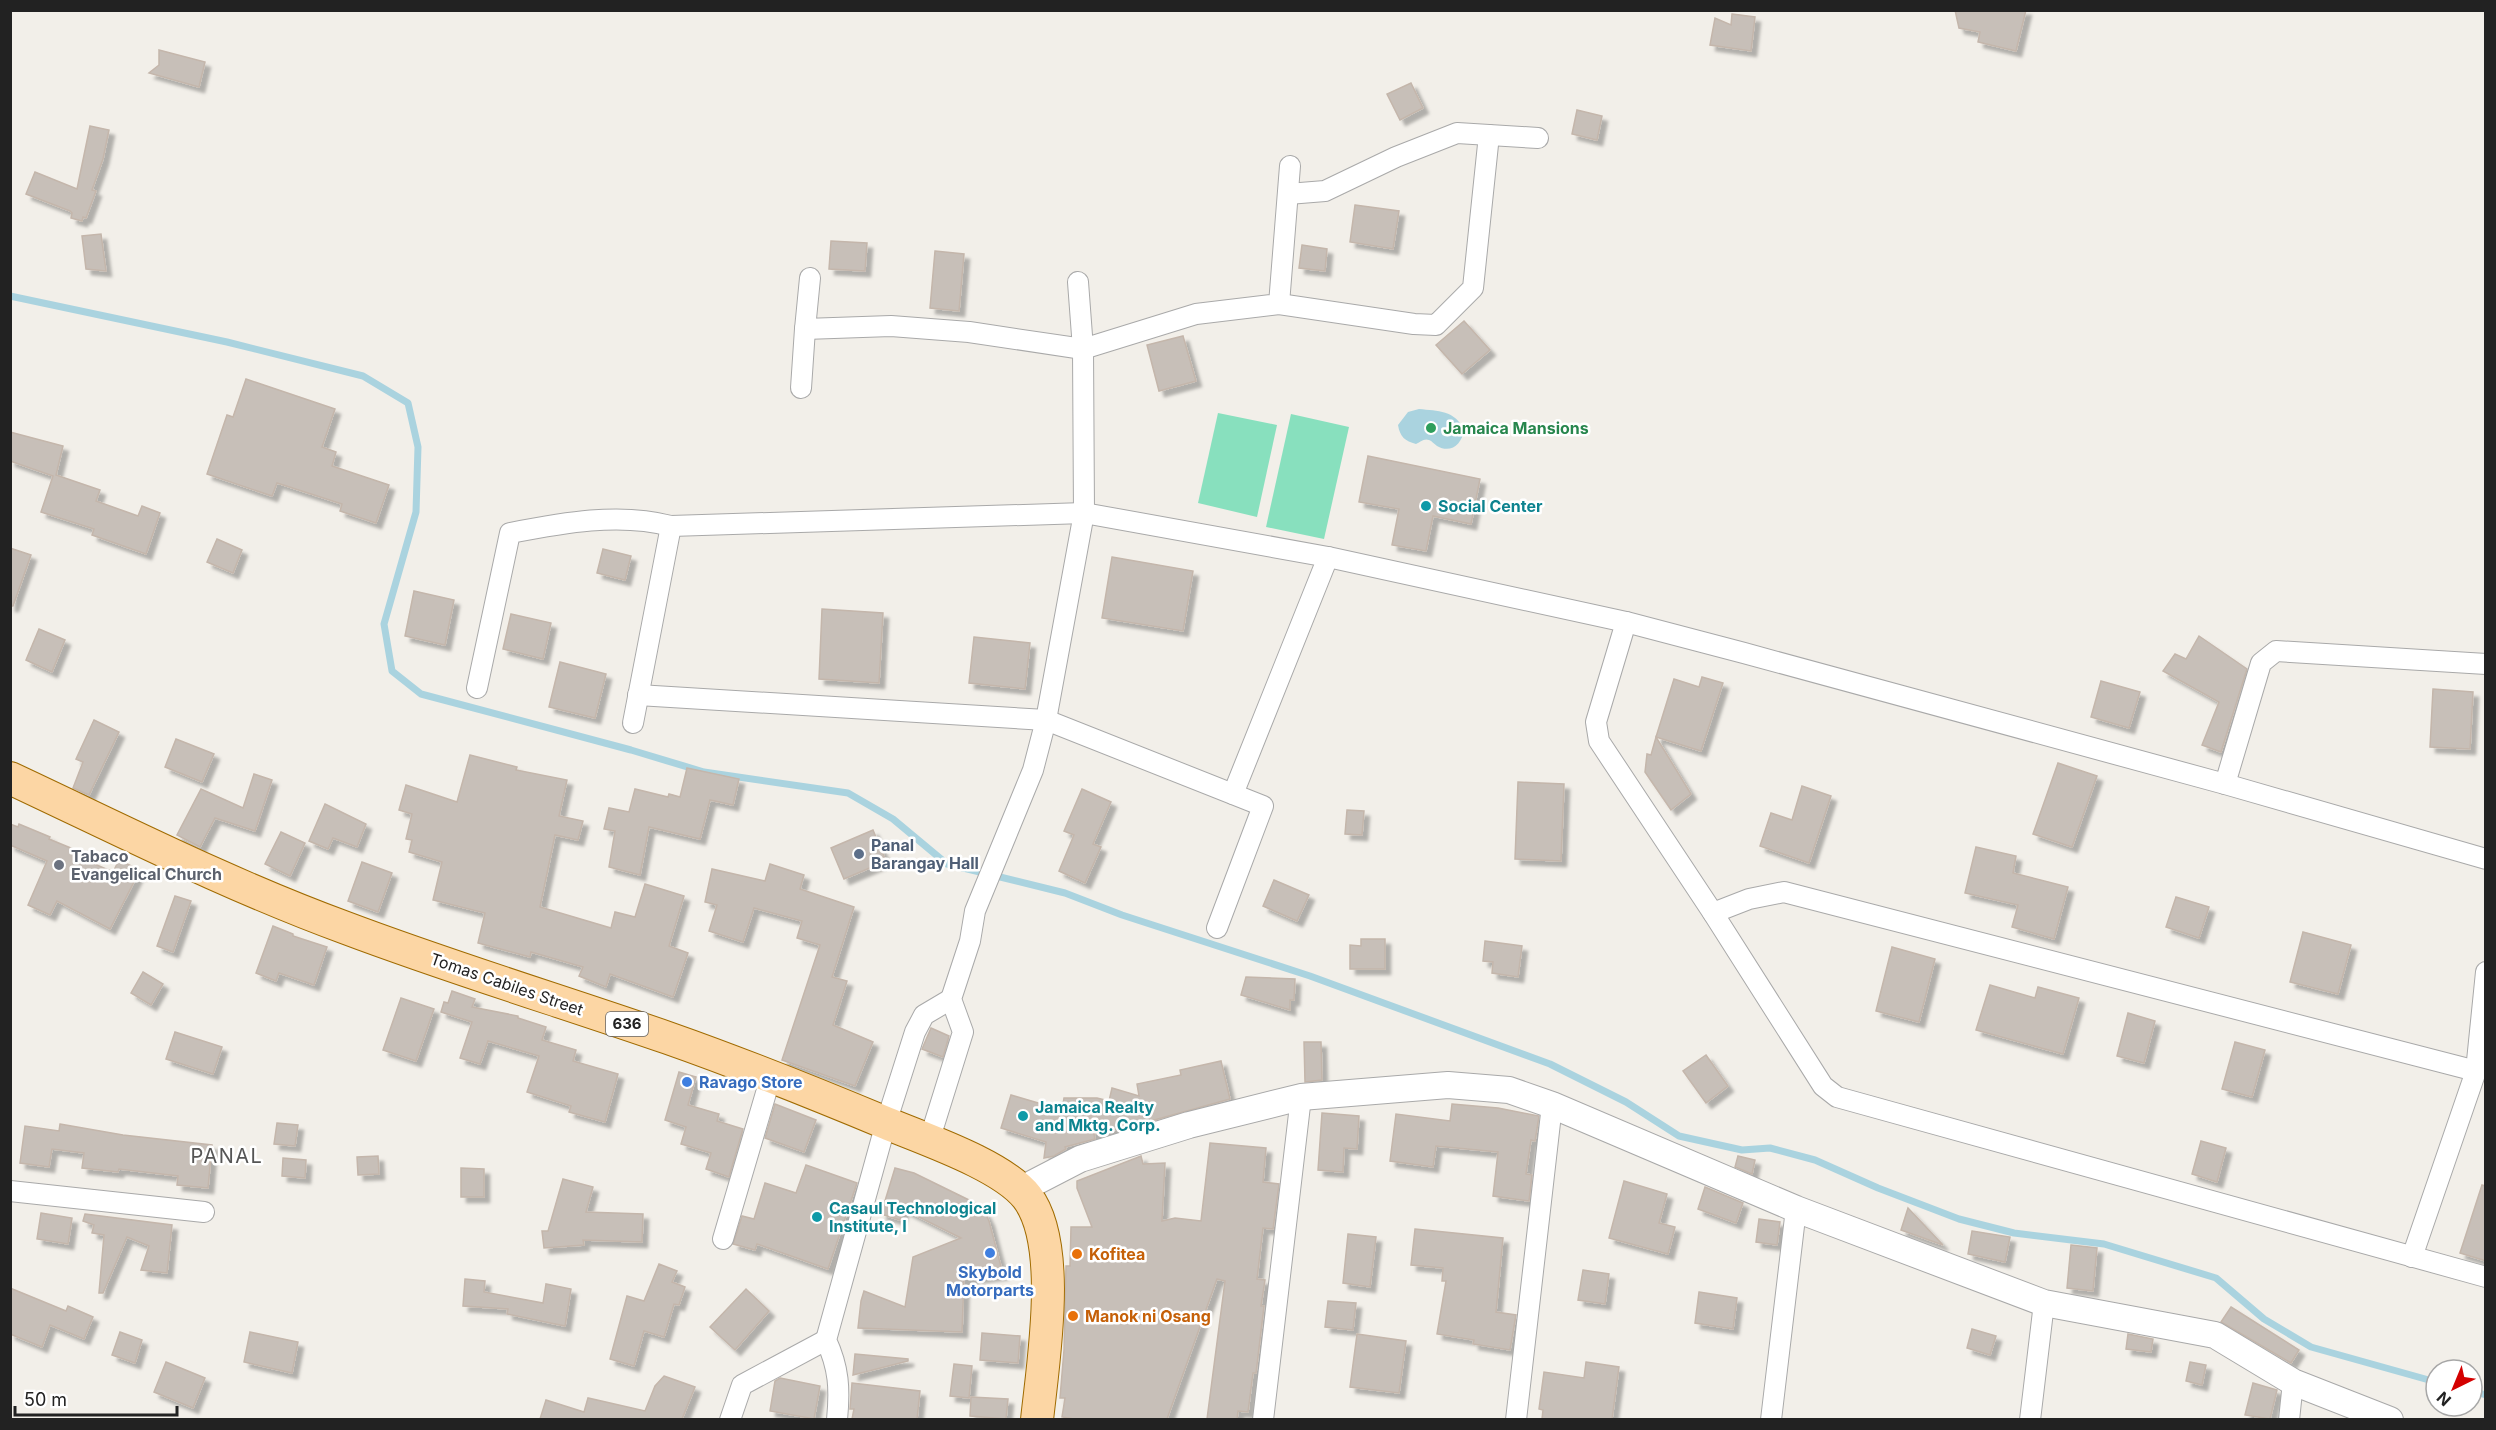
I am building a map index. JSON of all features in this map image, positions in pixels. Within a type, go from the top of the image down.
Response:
[{"type":"main road","name":"Tomas Cabiles Street","points":[[10,778],[137,839],[296,909],[399,948],[667,1038],[771,1076],[928,1141],[1005,1178],[1020,1190],[1035,1209],[1046,1246],[1045,1333],[1038,1419]]},
{"type":"street","points":[[1288,194],[1325,191],[1396,157],[1457,134],[1538,138]]},
{"type":"street","points":[[805,329],[891,326],[969,332],[1083,349],[1196,314],[1280,304],[1414,324],[1436,325],[1473,288],[1489,135]]},
{"type":"street","points":[[1280,304],[1290,166]]},
{"type":"street","points":[[801,388],[810,278]]},
{"type":"street","points":[[928,1141],[963,1032],[951,999],[970,940],[975,911],[1033,770],[1046,720],[1084,513],[1083,349],[1078,282]]},
{"type":"street","points":[[477,688],[510,533],[588,521],[650,520],[671,526],[1084,513],[1328,557],[1626,622],[2225,784],[2486,859]]},
{"type":"street","points":[[633,723],[671,526]]},
{"type":"street","points":[[1233,794],[1328,557]]},
{"type":"street","points":[[1626,622],[1596,722],[1599,741],[1713,913],[1823,1086],[1837,1097],[2486,1277]]},
{"type":"street","points":[[2225,784],[2261,663],[2276,651],[2486,664]]},
{"type":"street","points":[[638,696],[1046,720],[1263,806],[1216,928]]},
{"type":"street","points":[[1713,913],[1749,899],[1784,892],[2476,1071]]},
{"type":"street","points":[[2412,1257],[2476,1071],[2486,972]]},
{"type":"street","points":[[837,1419],[840,1391],[834,1357],[825,1340],[886,1123],[915,1032],[924,1015],[951,999]]},
{"type":"street","points":[[723,1239],[771,1076]]},
{"type":"street","points":[[1020,1190],[1080,1158],[1189,1125],[1301,1097],[1448,1085],[1509,1090],[1552,1105],[1796,1209],[2044,1303],[2215,1335],[2293,1382],[2390,1419]]},
{"type":"street","points":[[1263,1419],[1301,1097]]},
{"type":"street","points":[[1516,1419],[1552,1105]]},
{"type":"street","points":[[10,1191],[204,1212]]},
{"type":"street","points":[[1771,1419],[1796,1209]]},
{"type":"street","points":[[2030,1419],[2044,1303]]},
{"type":"street","points":[[730,1419],[742,1385],[825,1340]]},
{"type":"street","points":[[2289,1419],[2293,1382]]},
{"type":"green space","points":[[1218,413],[1277,425],[1257,517],[1198,503]]},
{"type":"green space","points":[[1291,414],[1349,427],[1324,539],[1266,527]]},
{"type":"water","name":"Jamaica Mansions","points":[[1419,409],[1451,415],[1464,430],[1461,440],[1455,446],[1447,449],[1431,441],[1422,440],[1416,444],[1404,438],[1398,425],[1408,412]]},
{"type":"building","points":[[1955,10],[2026,10],[2016,51],[1978,42],[1980,32],[1959,28]]},
{"type":"building","points":[[1732,14],[1755,17],[1751,51],[1710,45],[1715,18],[1731,25]]},
{"type":"building","points":[[159,50],[205,62],[199,87],[149,73],[159,65]]},
{"type":"building","points":[[1411,83],[1423,108],[1400,120],[1387,94]]},
{"type":"building","points":[[1577,110],[1602,116],[1597,140],[1572,134]]},
{"type":"building","points":[[90,126],[109,130],[103,159],[92,190],[96,191],[86,218],[83,217],[82,221],[71,218],[70,211],[26,194],[35,172],[77,189]]},
{"type":"building","points":[[1355,205],[1399,211],[1393,249],[1350,242]]},
{"type":"building","points":[[101,234],[106,271],[86,269],[82,236]]},
{"type":"building","points":[[831,241],[867,243],[865,271],[829,269]]},
{"type":"building","points":[[1302,245],[1327,249],[1325,271],[1299,268]]},
{"type":"building","points":[[935,251],[964,254],[959,311],[930,308]]},
{"type":"building","points":[[1464,321],[1490,350],[1462,374],[1436,345]]},
{"type":"building","points":[[1183,336],[1196,381],[1159,391],[1147,345]]},
{"type":"building","points":[[246,379],[335,409],[322,447],[336,452],[332,466],[389,485],[376,523],[340,511],[342,504],[277,483],[272,496],[207,474],[227,415],[233,417]]},
{"type":"building","points":[[10,432],[63,446],[56,475],[100,490],[96,501],[138,516],[142,506],[160,513],[146,554],[92,535],[94,529],[41,512],[53,476],[10,461]]},
{"type":"building","name":"Social Center","points":[[1368,456],[1480,479],[1471,524],[1433,516],[1426,551],[1392,545],[1399,509],[1359,502]]},
{"type":"building","points":[[217,539],[242,550],[233,573],[207,562]]},
{"type":"building","points":[[10,548],[31,555],[13,606],[10,606]]},
{"type":"building","points":[[603,549],[631,556],[625,580],[597,573]]},
{"type":"building","points":[[1112,557],[1193,571],[1183,631],[1102,618]]},
{"type":"building","points":[[414,591],[454,600],[445,645],[405,636]]},
{"type":"building","points":[[822,609],[883,613],[879,683],[819,679]]},
{"type":"building","points":[[511,614],[551,623],[543,659],[503,649]]},
{"type":"building","points":[[39,629],[65,640],[52,672],[26,660]]},
{"type":"building","points":[[2199,636],[2247,669],[2221,752],[2202,745],[2219,702],[2163,671],[2175,654],[2186,659]]},
{"type":"building","points":[[974,637],[1030,643],[1025,689],[969,683]]},
{"type":"building","points":[[560,662],[606,674],[595,718],[549,707]]},
{"type":"building","points":[[1702,677],[1723,683],[1701,751],[1656,737],[1674,679],[1699,687]]},
{"type":"building","points":[[2101,681],[2140,692],[2129,728],[2091,717]]},
{"type":"building","points":[[2433,689],[2473,692],[2470,749],[2430,747]]},
{"type":"building","points":[[94,720],[119,732],[89,795],[73,788],[83,762],[76,759]]},
{"type":"building","points":[[1656,737],[1691,794],[1671,810],[1645,772],[1647,754],[1651,755]]},
{"type":"building","points":[[176,739],[214,754],[202,782],[165,767]]},
{"type":"building","points":[[470,755],[517,767],[516,770],[567,780],[559,816],[583,821],[578,840],[555,835],[540,907],[611,928],[615,912],[635,917],[645,884],[684,896],[669,946],[688,953],[673,997],[610,974],[606,987],[579,976],[583,967],[531,952],[530,957],[478,943],[485,913],[433,900],[442,862],[409,852],[412,840],[406,839],[412,814],[399,810],[406,785],[457,802]]},
{"type":"building","points":[[2058,763],[2097,776],[2072,847],[2033,834]]},
{"type":"building","points":[[687,768],[739,779],[733,805],[710,800],[700,839],[649,827],[640,875],[609,867],[615,831],[604,829],[609,808],[629,812],[635,789],[668,797],[669,794],[680,797]]},
{"type":"building","points":[[254,774],[272,780],[255,831],[215,818],[200,847],[177,835],[201,789],[243,808]]},
{"type":"building","points":[[1518,782],[1564,784],[1561,861],[1515,859]]},
{"type":"building","points":[[1802,786],[1831,796],[1809,863],[1760,846],[1771,813],[1792,820]]},
{"type":"building","points":[[1082,789],[1111,802],[1093,844],[1101,847],[1085,883],[1059,871],[1074,835],[1064,831]]},
{"type":"building","points":[[325,804],[366,824],[357,847],[333,838],[328,849],[309,841]]},
{"type":"building","points":[[1347,810],[1364,811],[1362,835],[1345,834]]},
{"type":"building","points":[[10,824],[18,827],[19,824],[50,837],[49,839],[78,851],[76,856],[113,872],[119,860],[140,870],[110,929],[57,901],[50,915],[28,905],[47,861],[10,845]]},
{"type":"building","name":"Panal Barangay Hall","points":[[873,830],[886,861],[844,879],[831,848]]},
{"type":"building","points":[[281,832],[305,843],[290,876],[265,864]]},
{"type":"building","points":[[1976,847],[2016,856],[2013,873],[2068,887],[2054,939],[2012,927],[2018,905],[1965,893]]},
{"type":"building","points":[[362,862],[392,873],[378,912],[348,901]]},
{"type":"building","points":[[770,864],[804,875],[800,889],[854,907],[832,977],[847,981],[833,1025],[873,1042],[855,1086],[782,1060],[820,945],[797,938],[802,921],[754,908],[743,942],[709,931],[717,905],[705,902],[712,869],[765,881]]},
{"type":"building","points":[[1274,880],[1309,895],[1297,921],[1263,906]]},
{"type":"building","points":[[175,896],[191,901],[173,952],[157,946]]},
{"type":"building","points":[[2176,897],[2209,907],[2199,938],[2166,927]]},
{"type":"building","points":[[273,926],[293,936],[327,947],[314,985],[279,973],[276,981],[256,973]]},
{"type":"building","points":[[2303,932],[2351,945],[2338,994],[2290,982]]},
{"type":"building","points":[[1361,939],[1385,939],[1385,969],[1350,969],[1350,945],[1361,946]]},
{"type":"building","points":[[1485,941],[1522,946],[1518,977],[1492,973],[1493,962],[1483,961]]},
{"type":"building","points":[[1892,947],[1935,959],[1919,1022],[1876,1011]]},
{"type":"building","points":[[143,972],[163,984],[151,1005],[131,993]]},
{"type":"building","points":[[1246,977],[1295,979],[1294,1000],[1290,1000],[1290,1010],[1241,995]]},
{"type":"building","points":[[1990,985],[2035,998],[2038,987],[2079,998],[2063,1054],[1976,1030]]},
{"type":"building","points":[[452,991],[475,999],[472,1007],[518,1016],[518,1018],[546,1027],[542,1040],[576,1050],[573,1061],[618,1074],[605,1122],[569,1112],[571,1106],[527,1092],[539,1056],[488,1041],[480,1064],[460,1058],[472,1022],[441,1012],[444,1002],[448,1003]]},
{"type":"building","points":[[401,998],[434,1009],[416,1061],[383,1050]]},
{"type":"building","points":[[2128,1013],[2155,1021],[2144,1063],[2117,1056]]},
{"type":"building","points":[[931,1028],[949,1036],[943,1057],[922,1049]]},
{"type":"building","points":[[175,1032],[222,1047],[213,1074],[166,1059]]},
{"type":"building","points":[[1304,1042],[1321,1042],[1322,1080],[1305,1082]]},
{"type":"building","points":[[2235,1042],[2265,1050],[2252,1097],[2222,1089]]},
{"type":"building","points":[[1706,1055],[1728,1086],[1706,1103],[1683,1071]]},
{"type":"building","points":[[1221,1061],[1230,1099],[1094,1134],[1095,1139],[1065,1147],[1066,1149],[1054,1156],[1044,1158],[1046,1142],[1001,1128],[1011,1095],[1062,1110],[1064,1098],[1097,1098],[1109,1101],[1112,1088],[1139,1096],[1137,1084],[1181,1075],[1180,1070]]},
{"type":"building","points":[[679,1072],[696,1077],[688,1105],[719,1114],[717,1121],[743,1129],[729,1177],[706,1169],[711,1153],[681,1144],[686,1127],[665,1120]]},
{"type":"building","points":[[775,1104],[816,1120],[804,1152],[765,1138]]},
{"type":"building","points":[[1452,1104],[1498,1108],[1539,1116],[1535,1141],[1531,1140],[1526,1174],[1532,1175],[1529,1201],[1493,1196],[1498,1152],[1436,1146],[1433,1167],[1390,1161],[1396,1114],[1450,1121]]},
{"type":"building","points":[[1322,1113],[1359,1116],[1357,1149],[1344,1148],[1343,1172],[1318,1170]]},
{"type":"building","points":[[277,1123],[298,1125],[295,1146],[274,1144]]},
{"type":"building","points":[[60,1124],[123,1135],[212,1145],[208,1188],[177,1185],[178,1176],[119,1169],[118,1172],[82,1168],[84,1153],[52,1149],[49,1167],[20,1163],[25,1126],[59,1131]]},
{"type":"building","points":[[2201,1141],[2226,1148],[2217,1182],[2192,1174]]},
{"type":"building","points":[[1210,1143],[1266,1148],[1263,1182],[1279,1184],[1273,1229],[1263,1228],[1257,1279],[1265,1280],[1261,1306],[1264,1306],[1256,1373],[1253,1373],[1248,1412],[1238,1411],[1237,1419],[1207,1419],[1225,1281],[1217,1279],[1167,1419],[1062,1417],[1065,1398],[1060,1398],[1064,1350],[1066,1266],[1070,1266],[1071,1227],[1092,1227],[1077,1188],[1077,1181],[1141,1156],[1143,1164],[1165,1163],[1162,1221],[1175,1218],[1201,1221]]},
{"type":"building","points":[[378,1156],[379,1174],[358,1175],[357,1157]]},
{"type":"building","points":[[1738,1156],[1755,1160],[1752,1174],[1735,1167]]},
{"type":"building","points":[[283,1158],[306,1160],[305,1178],[282,1176]]},
{"type":"building","name":"Casaul Technological Institute, I","points":[[806,1165],[857,1183],[828,1269],[757,1244],[755,1250],[733,1244],[742,1216],[754,1219],[765,1183],[796,1193]]},
{"type":"building","points":[[461,1168],[484,1169],[484,1197],[461,1197]]},
{"type":"building","points":[[895,1168],[914,1173],[971,1201],[985,1213],[989,1221],[1003,1274],[964,1279],[962,1332],[858,1328],[864,1291],[905,1307],[913,1257],[961,1238],[903,1209],[900,1220],[881,1214]]},
{"type":"building","points":[[563,1179],[593,1187],[586,1212],[643,1214],[642,1242],[583,1240],[584,1245],[544,1248],[542,1231],[548,1231]]},
{"type":"building","points":[[1624,1181],[1667,1194],[1659,1223],[1675,1227],[1668,1254],[1609,1238]]},
{"type":"building","points":[[2482,1185],[2486,1186],[2486,1261],[2460,1253]]},
{"type":"building","points":[[1705,1187],[1743,1203],[1736,1223],[1698,1209]]},
{"type":"building","points":[[1908,1208],[1943,1245],[1901,1230]]},
{"type":"building","points":[[41,1213],[72,1218],[68,1244],[37,1239]]},
{"type":"building","points":[[85,1214],[172,1225],[167,1273],[141,1270],[149,1246],[127,1237],[103,1293],[99,1293],[104,1235],[92,1233],[94,1225],[83,1221]]},
{"type":"building","points":[[1759,1219],[1780,1222],[1777,1245],[1756,1242]]},
{"type":"building","points":[[1415,1229],[1503,1238],[1496,1312],[1516,1315],[1510,1350],[1473,1344],[1474,1340],[1437,1334],[1446,1281],[1442,1281],[1443,1268],[1411,1265]]},
{"type":"building","points":[[1972,1231],[2010,1237],[2005,1262],[1968,1254]]},
{"type":"building","points":[[1348,1234],[1376,1237],[1370,1287],[1343,1283]]},
{"type":"building","points":[[2071,1245],[2097,1248],[2093,1291],[2067,1288]]},
{"type":"building","points":[[659,1264],[677,1271],[672,1282],[685,1287],[679,1305],[674,1304],[664,1337],[644,1331],[634,1366],[610,1359],[627,1296],[644,1301]]},
{"type":"building","points":[[1583,1270],[1609,1274],[1605,1304],[1578,1300]]},
{"type":"building","points":[[465,1279],[485,1281],[484,1292],[543,1303],[546,1284],[571,1289],[565,1326],[507,1314],[508,1309],[463,1306]]},
{"type":"building","points":[[10,1288],[66,1311],[68,1306],[93,1317],[84,1339],[50,1325],[42,1347],[10,1334]]},
{"type":"building","points":[[746,1289],[769,1311],[735,1350],[710,1327]]},
{"type":"building","points":[[1699,1292],[1737,1298],[1733,1329],[1695,1323]]},
{"type":"building","points":[[1328,1301],[1356,1303],[1353,1330],[1325,1327]]},
{"type":"building","points":[[2231,1307],[2299,1350],[2291,1363],[2221,1322]]},
{"type":"building","points":[[1972,1329],[1996,1336],[1990,1355],[1967,1348]]},
{"type":"building","points":[[120,1332],[142,1340],[135,1363],[112,1355]]},
{"type":"building","points":[[250,1332],[298,1342],[292,1373],[244,1362]]},
{"type":"building","points":[[982,1333],[1020,1336],[1018,1363],[980,1360]]},
{"type":"building","points":[[1357,1334],[1406,1341],[1399,1393],[1350,1387]]},
{"type":"building","points":[[2128,1334],[2153,1339],[2151,1352],[2126,1349]]},
{"type":"building","points":[[855,1354],[908,1359],[908,1361],[853,1375]]},
{"type":"building","points":[[166,1362],[205,1378],[193,1408],[154,1392]]},
{"type":"building","points":[[1586,1362],[1619,1367],[1612,1419],[1542,1419],[1543,1410],[1539,1409],[1544,1372],[1584,1378]]},
{"type":"building","points":[[2190,1362],[2206,1365],[2202,1385],[2186,1381]]},
{"type":"building","points":[[954,1364],[972,1366],[969,1398],[950,1396]]},
{"type":"building","points":[[664,1376],[695,1387],[682,1419],[540,1419],[546,1400],[584,1412],[588,1398],[645,1411],[655,1386]]},
{"type":"building","points":[[780,1378],[820,1386],[814,1419],[770,1411],[775,1381]]},
{"type":"building","points":[[852,1383],[920,1391],[917,1419],[852,1419],[854,1409],[850,1409]]},
{"type":"building","points":[[2253,1383],[2277,1390],[2270,1419],[2245,1415]]},
{"type":"building","points":[[971,1397],[1008,1399],[1006,1419],[970,1416]]},
{"type":"waterway","points":[[10,296],[227,342],[363,376],[408,403],[418,447],[416,512],[384,624],[392,671],[421,694],[631,750],[704,772],[848,793],[893,819],[947,864],[1065,893],[1122,915],[1310,976],[1550,1064],[1626,1102],[1679,1136],[1742,1150],[1770,1148],[1815,1160],[1878,1188],[1959,1219],[2014,1233],[2104,1244],[2216,1278],[2264,1319],[2311,1347],[2424,1379]]},
{"type":"place","name":"Jamaica Mansions","points":[[1431,428]]},
{"type":"place","name":"Social Center","points":[[1426,506]]},
{"type":"place","name":"Panal Barangay Hall","points":[[859,854]]},
{"type":"place","name":"Tabaco Evangelical Church","points":[[59,865]]},
{"type":"place","name":"Ravago Store","points":[[687,1082]]},
{"type":"place","name":"Jamaica Realty and Mktg. Corp.","points":[[1023,1116]]},
{"type":"place","name":"Casaul Technological Institute, I","points":[[817,1217]]},
{"type":"place","name":"Skybold Motorparts","points":[[990,1253]]},
{"type":"place","name":"Kofitea","points":[[1077,1254]]},
{"type":"place","name":"Manok ni Osang","points":[[1073,1316]]},
{"type":"district","name":"PANAL","points":[[227,1156]]}]
